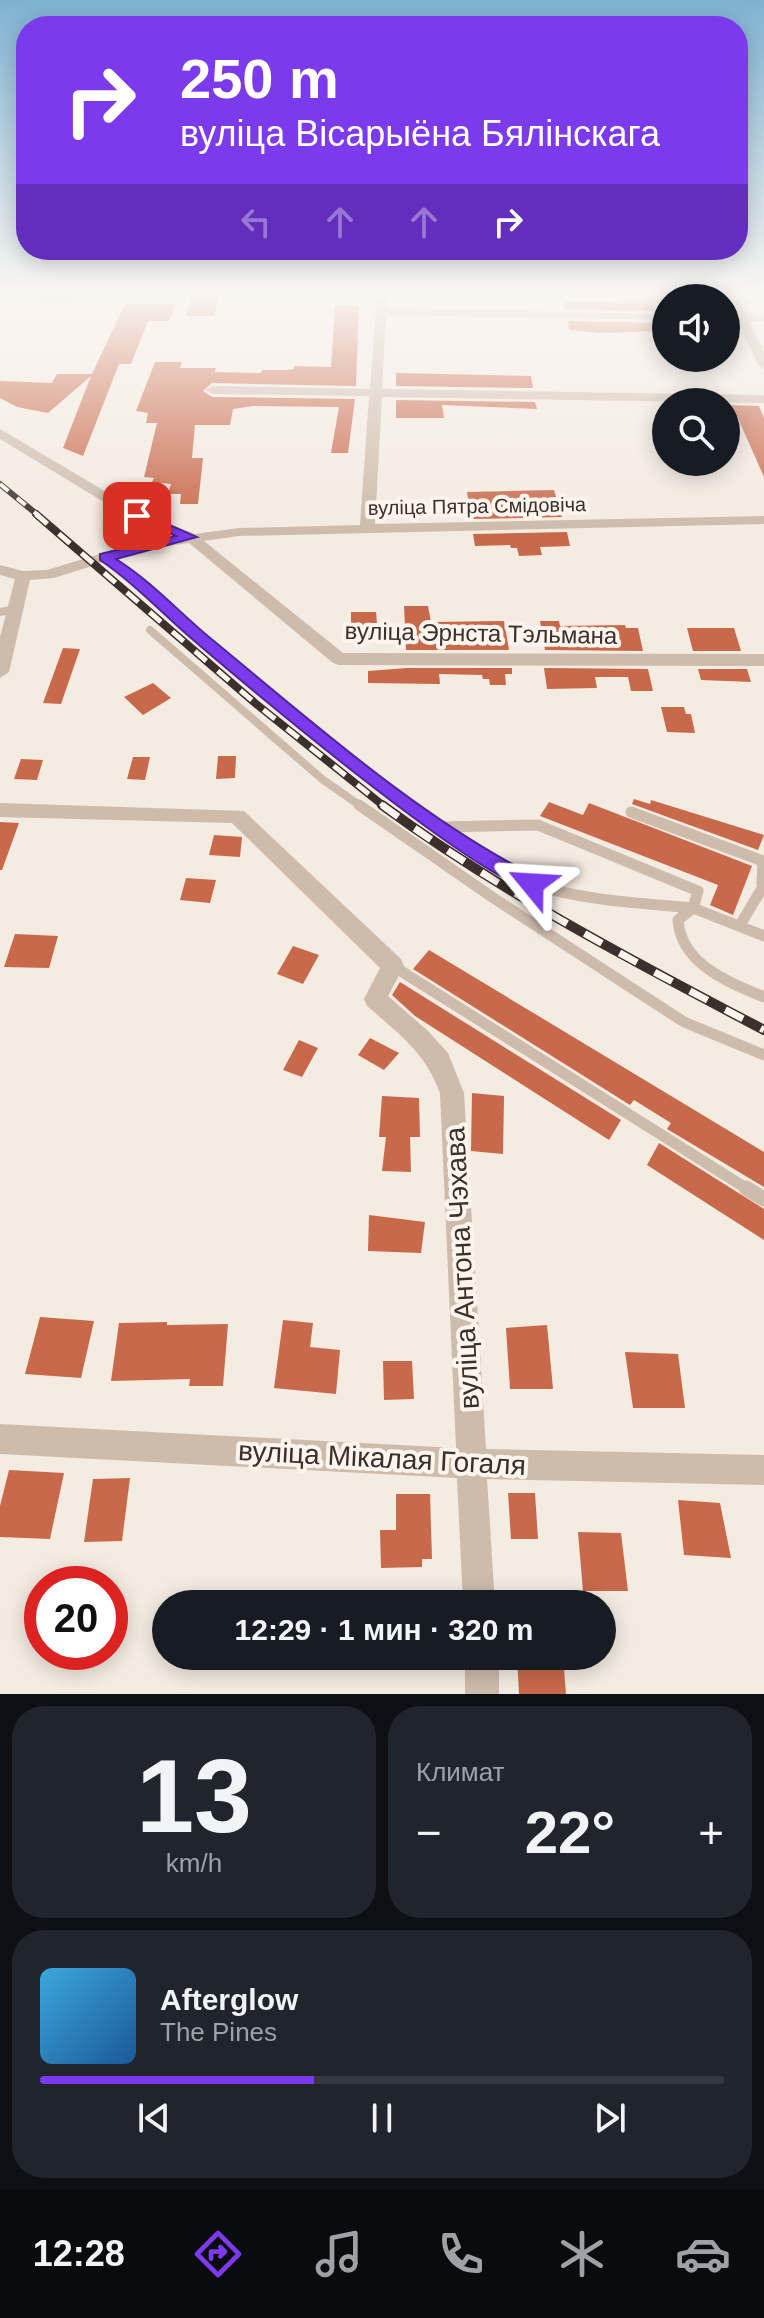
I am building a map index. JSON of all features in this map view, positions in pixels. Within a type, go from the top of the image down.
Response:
[{"type":"street","points":[[367,528],[378,374]]},
{"type":"street","points":[[212,390],[764,399]]},
{"type":"street","points":[[0,433],[137,516],[190,537]]},
{"type":"street","name":"вуліца Пятра Смідовіча","points":[[23,576],[48,575],[105,557],[190,537],[239,532],[764,520]]},
{"type":"street","name":"вуліца Эрнста Тэльмана","points":[[190,537],[339,659],[764,660]]},
{"type":"street","points":[[0,570],[23,576],[8,610],[0,672]]},
{"type":"street","points":[[0,810],[237,816],[393,966]]},
{"type":"street","name":"вуліца Антона Чэхава","points":[[393,966],[375,999],[440,1061],[452,1093],[478,1590]]},
{"type":"street","name":"вуліца Мікалая Гогаля","points":[[0,1439],[472,1464],[764,1470]]},
{"type":"street","points":[[482,1670],[482,1694]]},
{"type":"lane","points":[[105,557],[135,577],[188,627],[300,722],[498,867],[532,884],[587,897],[693,908],[764,936]]},
{"type":"lane","points":[[150,630],[322,779],[506,907],[684,1022],[764,1055]]},
{"type":"lane","points":[[631,812],[763,861],[763,884],[740,925]]},
{"type":"lane","points":[[441,827],[538,825],[698,891],[693,908],[678,920],[676,933],[684,948],[704,965],[764,997]]},
{"type":"lane","points":[[393,966],[764,1199]]},
{"type":"building","points":[[57,374],[115,374],[83,456],[63,448],[91,376],[48,413],[17,407],[0,398],[0,381],[52,383]]},
{"type":"building","points":[[150,374],[356,374],[356,386],[212,383],[203,391],[212,397],[355,399],[348,453],[331,453],[339,407],[253,406],[233,409],[230,425],[195,425],[192,458],[203,458],[198,504],[180,504],[181,494],[168,494],[171,484],[152,482],[154,478],[144,477],[157,423],[146,423],[148,413],[136,411]]},
{"type":"building","points":[[396,374],[443,374],[531,376],[533,388],[396,386]]},
{"type":"building","points":[[396,400],[535,402],[537,409],[442,405],[444,418],[396,418]]},
{"type":"building","points":[[740,405],[759,406],[764,418],[764,477],[740,423]]},
{"type":"building","points":[[554,490],[562,517],[471,519],[467,492]]},
{"type":"building","points":[[567,532],[570,546],[540,547],[542,555],[519,556],[517,548],[510,545],[475,546],[473,534]]},
{"type":"building","points":[[404,606],[428,606],[431,622],[504,621],[509,650],[406,650]]},
{"type":"building","points":[[351,612],[376,612],[378,636],[351,637]]},
{"type":"building","points":[[540,621],[559,621],[560,626],[625,625],[626,628],[638,628],[643,651],[545,650]]},
{"type":"building","points":[[687,628],[734,628],[741,651],[693,651]]},
{"type":"building","points":[[63,648],[80,649],[61,704],[43,703]]},
{"type":"building","points":[[512,668],[512,674],[505,674],[506,685],[490,685],[489,679],[483,679],[482,675],[439,674],[440,684],[368,683],[368,671]]},
{"type":"building","points":[[544,668],[648,669],[653,691],[631,691],[628,677],[595,677],[597,688],[547,689]]},
{"type":"building","points":[[698,669],[747,669],[751,682],[701,680]]},
{"type":"building","points":[[153,683],[171,698],[143,715],[124,697]]},
{"type":"building","points":[[661,707],[684,707],[686,714],[691,714],[695,733],[667,732]]},
{"type":"building","points":[[218,756],[236,756],[235,778],[216,779]]},
{"type":"building","points":[[133,757],[150,757],[145,780],[127,779]]},
{"type":"building","points":[[21,759],[43,760],[37,780],[14,779]]},
{"type":"building","points":[[634,799],[650,804],[651,800],[764,835],[758,850],[632,804]]},
{"type":"building","points":[[549,802],[583,815],[589,803],[752,866],[733,915],[710,905],[718,885],[540,816]]},
{"type":"building","points":[[0,822],[19,823],[2,870],[0,870]]},
{"type":"building","points":[[214,835],[242,837],[240,857],[209,855]]},
{"type":"building","points":[[186,878],[216,880],[210,903],[180,900]]},
{"type":"building","points":[[15,934],[58,936],[49,968],[4,967]]},
{"type":"building","points":[[293,946],[319,955],[303,984],[277,974]]},
{"type":"building","points":[[429,950],[764,1152],[764,1187],[667,1129],[671,1123],[634,1100],[630,1105],[413,969]]},
{"type":"building","points":[[400,982],[621,1120],[609,1140],[415,1016],[392,995]]},
{"type":"building","points":[[370,1038],[399,1053],[384,1070],[358,1055]]},
{"type":"building","points":[[299,1040],[318,1048],[302,1077],[283,1070]]},
{"type":"building","points":[[472,1093],[504,1096],[503,1154],[471,1151]]},
{"type":"building","points":[[382,1096],[419,1098],[420,1137],[410,1137],[411,1172],[382,1171],[386,1137],[379,1137]]},
{"type":"building","points":[[659,1143],[764,1209],[764,1240],[647,1165]]},
{"type":"building","points":[[369,1215],[425,1222],[421,1253],[368,1251]]},
{"type":"building","points":[[40,1317],[94,1321],[81,1378],[25,1374]]},
{"type":"building","points":[[283,1320],[313,1323],[310,1347],[340,1350],[336,1394],[274,1388]]},
{"type":"building","points":[[167,1322],[167,1325],[228,1324],[223,1386],[189,1386],[190,1379],[111,1381],[119,1323]]},
{"type":"building","points":[[547,1325],[553,1389],[510,1389],[506,1328]]},
{"type":"building","points":[[625,1352],[678,1354],[685,1408],[633,1408]]},
{"type":"building","points":[[383,1361],[412,1361],[414,1399],[384,1400]]},
{"type":"building","points":[[9,1470],[64,1473],[50,1539],[0,1537],[0,1506]]},
{"type":"building","points":[[130,1478],[122,1541],[84,1542],[93,1479]]},
{"type":"building","points":[[508,1493],[535,1493],[538,1539],[511,1539]]},
{"type":"building","points":[[396,1494],[430,1494],[432,1559],[422,1559],[422,1567],[381,1568],[380,1530],[396,1530]]},
{"type":"building","points":[[678,1500],[720,1503],[731,1558],[684,1555]]},
{"type":"building","points":[[578,1532],[621,1533],[628,1591],[583,1590]]},
{"type":"building","points":[[518,1670],[564,1670],[566,1694],[519,1694]]},
{"type":"railway","points":[[0,484],[39,516]]},
{"type":"railway","points":[[36,514],[255,703],[385,807]]},
{"type":"railway","points":[[382,805],[521,897],[764,1030]]},
{"type":"route","points":[[137,516],[190,537],[144,545],[105,557],[135,577],[188,627],[322,739],[411,807],[498,867],[532,884]]}]
